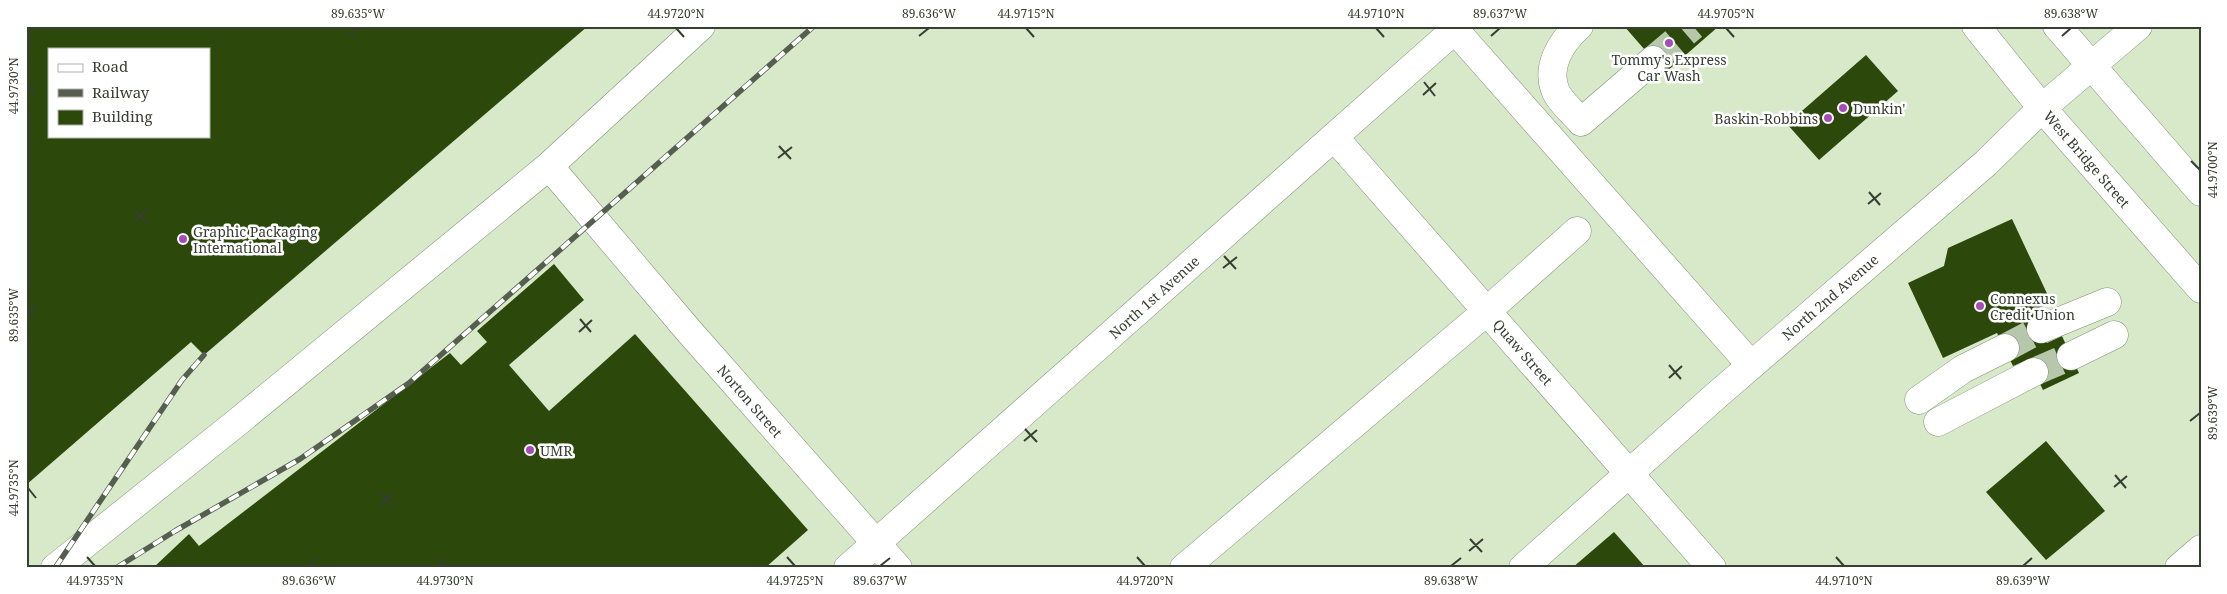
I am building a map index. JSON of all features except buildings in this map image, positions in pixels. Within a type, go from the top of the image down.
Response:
[{"type":"street","points":[[55,568],[240,420],[549,166],[701,26]]},
{"type":"street","points":[[1579,26],[1563,43],[1553,70],[1556,92],[1582,122],[1653,60]]},
{"type":"street","name":"West Bridge Street","points":[[1976,26],[2042,108],[2201,289]]},
{"type":"street","points":[[2057,26],[2201,192]]},
{"type":"street","name":"North 2nd Avenue","points":[[1523,568],[1752,365],[1986,163],[2042,108],[2138,26]]},
{"type":"street","points":[[1457,28],[1752,365]]},
{"type":"street","name":"North 1st Avenue","points":[[848,568],[1457,28]]},
{"type":"street","name":"Quaw Street","points":[[1334,137],[1712,568]]},
{"type":"street","name":"Norton Street","points":[[549,166],[605,233],[898,568]]},
{"type":"street","points":[[1184,568],[1487,311],[1577,231]]},
{"type":"street","points":[[2041,329],[2107,302]]},
{"type":"street","points":[[2071,356],[2114,335]]},
{"type":"street","points":[[1919,400],[1963,369],[2005,348]]},
{"type":"street","points":[[1938,422],[2034,372]]},
{"type":"street","points":[[2179,568],[2201,549]]},
{"type":"tunnel","points":[[1653,60],[1693,26]]},
{"type":"tunnel","points":[[2005,348],[2041,329]]},
{"type":"tunnel","points":[[2034,372],[2071,356]]},
{"type":"railway","points":[[116,568],[175,531],[300,459],[409,383],[814,26]]},
{"type":"railway","points":[[55,568],[182,380],[204,355]]},
{"type":"place","name":"Tommy's Express Car Wash","points":[[1669,43]]},
{"type":"place","name":"Dunkin'","points":[[1843,108]]},
{"type":"place","name":"Baskin-Robbins","points":[[1828,118]]},
{"type":"place","name":"Graphic Packaging International","points":[[183,239]]},
{"type":"place","name":"Connexus Credit Union","points":[[1980,306]]},
{"type":"place","name":"UMR","points":[[530,450]]}]
